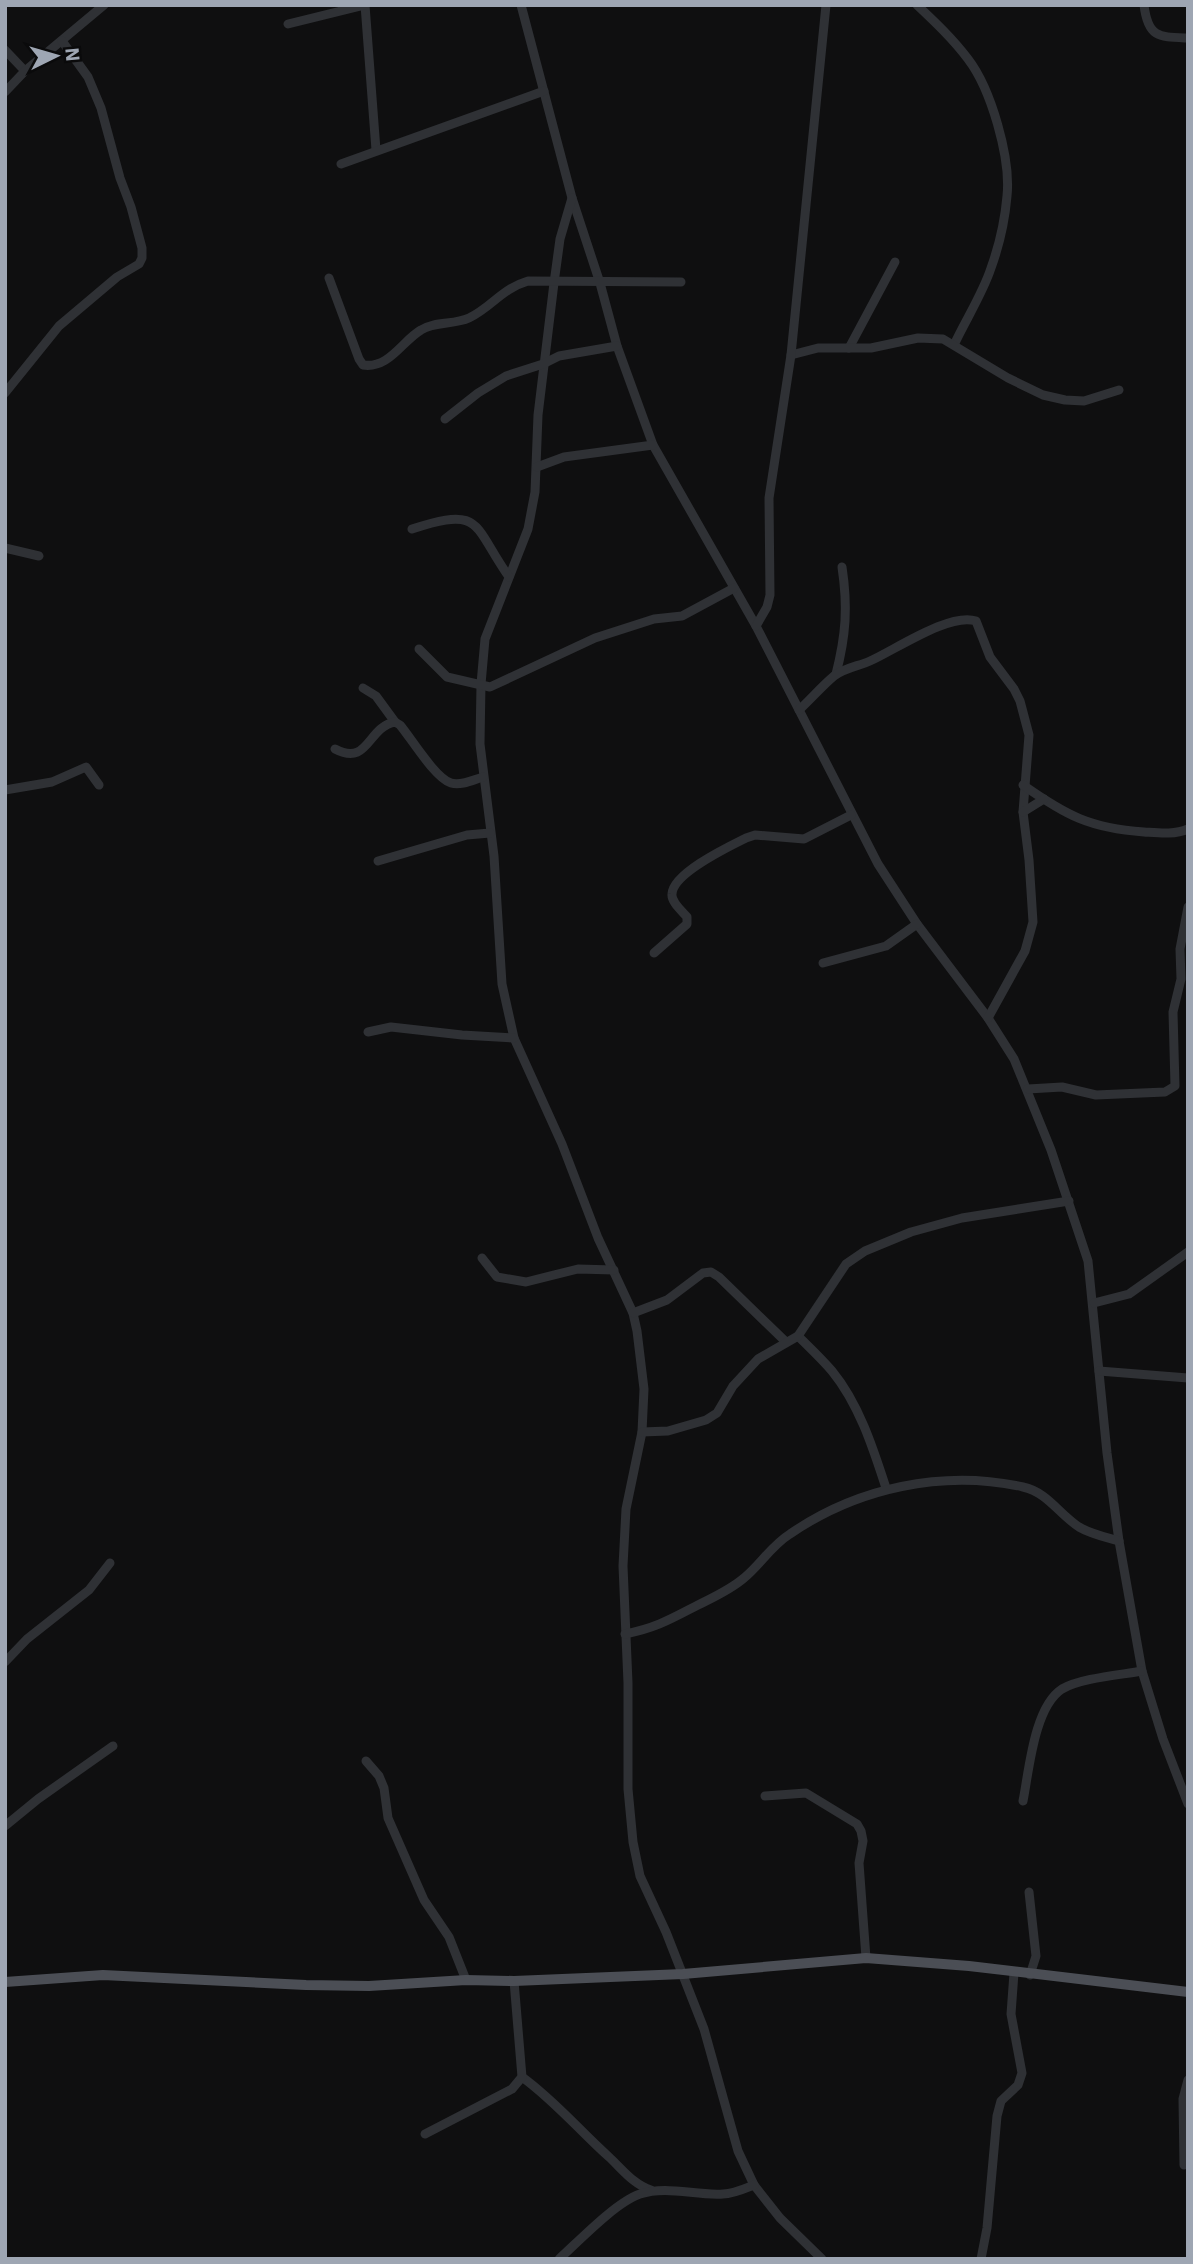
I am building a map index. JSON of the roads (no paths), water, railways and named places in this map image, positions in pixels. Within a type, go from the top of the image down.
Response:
[{"type":"main road","points":[[5,1982],[103,1975],[344,1986],[683,1974],[866,1958],[1188,1992]]},
{"type":"street","points":[[5,92],[25,71],[104,5]]},
{"type":"street","points":[[288,24],[365,5],[376,150]]},
{"type":"street","points":[[521,5],[572,198],[617,346],[653,445],[756,626],[878,864],[917,924],[988,1017],[1014,1059],[1028,1089],[1088,1261],[1119,1541],[1142,1671],[1163,1739],[1188,1804]]},
{"type":"street","points":[[756,626],[767,607],[770,595],[769,498],[791,355],[820,52],[827,5]]},
{"type":"street","points":[[916,5],[969,60],[983,84],[995,115],[1004,162],[1007,193],[1002,229],[991,270],[954,345]]},
{"type":"street","points":[[1144,5],[1145,16],[1153,31],[1160,37],[1188,38]]},
{"type":"street","points":[[5,393],[60,326],[117,277],[139,264],[142,258],[142,248],[131,207],[120,178],[101,108],[88,77],[62,41]]},
{"type":"street","points":[[5,50],[25,71]]},
{"type":"street","points":[[341,164],[544,91]]},
{"type":"street","points":[[572,198],[560,239],[543,365],[537,467],[528,529],[485,639],[481,684],[483,777],[494,856],[502,984],[514,1038],[562,1144],[598,1238],[633,1313],[637,1331],[644,1390],[642,1432],[625,1522],[625,1634],[628,1789],[633,1842],[640,1876],[704,2029],[732,2134],[754,2185],[780,2218],[822,2259]]},
{"type":"street","points":[[849,348],[895,262]]},
{"type":"street","points":[[329,278],[359,359],[363,365],[371,366],[389,359],[422,330],[466,320],[513,285],[528,281],[681,282]]},
{"type":"street","points":[[791,355],[818,348],[878,347],[927,338],[943,339],[1008,378],[1043,395],[1084,401],[1119,390]]},
{"type":"street","points":[[445,419],[478,393],[506,376],[543,365],[559,356],[617,346]]},
{"type":"street","points":[[537,467],[564,457],[653,445]]},
{"type":"street","points":[[412,529],[453,517],[467,519],[476,525],[509,577]]},
{"type":"street","points":[[5,548],[39,556]]},
{"type":"street","points":[[836,674],[846,632],[847,599],[842,567]]},
{"type":"street","points":[[419,649],[447,677],[467,684],[481,684],[484,687],[497,685],[595,638],[654,619],[682,616],[734,588]]},
{"type":"street","points":[[799,710],[836,674],[870,661],[939,627],[960,620],[976,621],[990,657],[1014,689],[1026,718],[1029,735],[1023,812],[1033,922],[1025,951],[988,1017]]},
{"type":"street","points":[[363,688],[376,696],[394,722],[400,725],[436,772],[448,782],[459,784],[483,777]]},
{"type":"street","points":[[335,749],[346,755],[354,754],[387,723],[394,722]]},
{"type":"street","points":[[5,790],[52,782],[86,766],[99,785]]},
{"type":"street","points":[[1023,785],[1094,825],[1162,834],[1186,832]]},
{"type":"street","points":[[1023,812],[1044,799]]},
{"type":"street","points":[[654,953],[687,924],[687,916],[673,899],[672,892],[677,882],[692,869],[746,838],[763,835],[804,839],[851,815]]},
{"type":"street","points":[[378,861],[467,835],[490,833]]},
{"type":"street","points":[[1028,1089],[1062,1087],[1096,1095],[1165,1092],[1175,1086],[1173,1013],[1181,979],[1180,949],[1188,907]]},
{"type":"street","points":[[823,962],[886,946],[917,924]]},
{"type":"street","points":[[368,1032],[391,1027],[514,1038]]},
{"type":"street","points":[[642,1432],[668,1431],[706,1420],[717,1413],[733,1385],[758,1359],[798,1336],[846,1264],[864,1251],[962,1218],[1069,1201]]},
{"type":"street","points":[[1094,1303],[1129,1294],[1188,1252]]},
{"type":"street","points":[[482,1258],[497,1277],[526,1282],[578,1269],[614,1270]]},
{"type":"street","points":[[633,1313],[667,1300],[702,1273],[711,1272],[786,1342]]},
{"type":"street","points":[[798,1336],[833,1372],[847,1393],[875,1455],[886,1488]]},
{"type":"street","points":[[1100,1371],[1188,1378]]},
{"type":"street","points":[[625,1634],[661,1625],[721,1593],[756,1568],[787,1535],[840,1507],[886,1488],[966,1481],[1024,1487],[1048,1499],[1088,1532],[1119,1541]]},
{"type":"street","points":[[5,1662],[27,1639],[89,1590],[110,1563]]},
{"type":"street","points":[[1023,1801],[1037,1730],[1045,1709],[1061,1690],[1081,1683],[1142,1671]]},
{"type":"street","points":[[5,1826],[113,1746]]},
{"type":"street","points":[[366,1761],[379,1776],[384,1788],[388,1818],[424,1900],[449,1937],[466,1980]]},
{"type":"street","points":[[765,1796],[806,1793],[857,1824],[863,1841],[859,1863],[866,1958]]},
{"type":"street","points":[[1029,1892],[1036,1956],[1030,1975]]},
{"type":"street","points":[[981,2259],[987,2228],[997,2116],[1001,2101],[1018,2085],[1022,2073],[1012,2014],[1014,1973]]},
{"type":"street","points":[[425,2134],[512,2089],[522,2077],[514,1981]]},
{"type":"street","points":[[522,2077],[545,2094],[582,2134],[637,2184],[656,2191]]},
{"type":"street","points":[[1184,2165],[1183,2099],[1188,2080]]},
{"type":"street","points":[[559,2259],[632,2198],[642,2193],[656,2191],[721,2195],[754,2185]]}]
